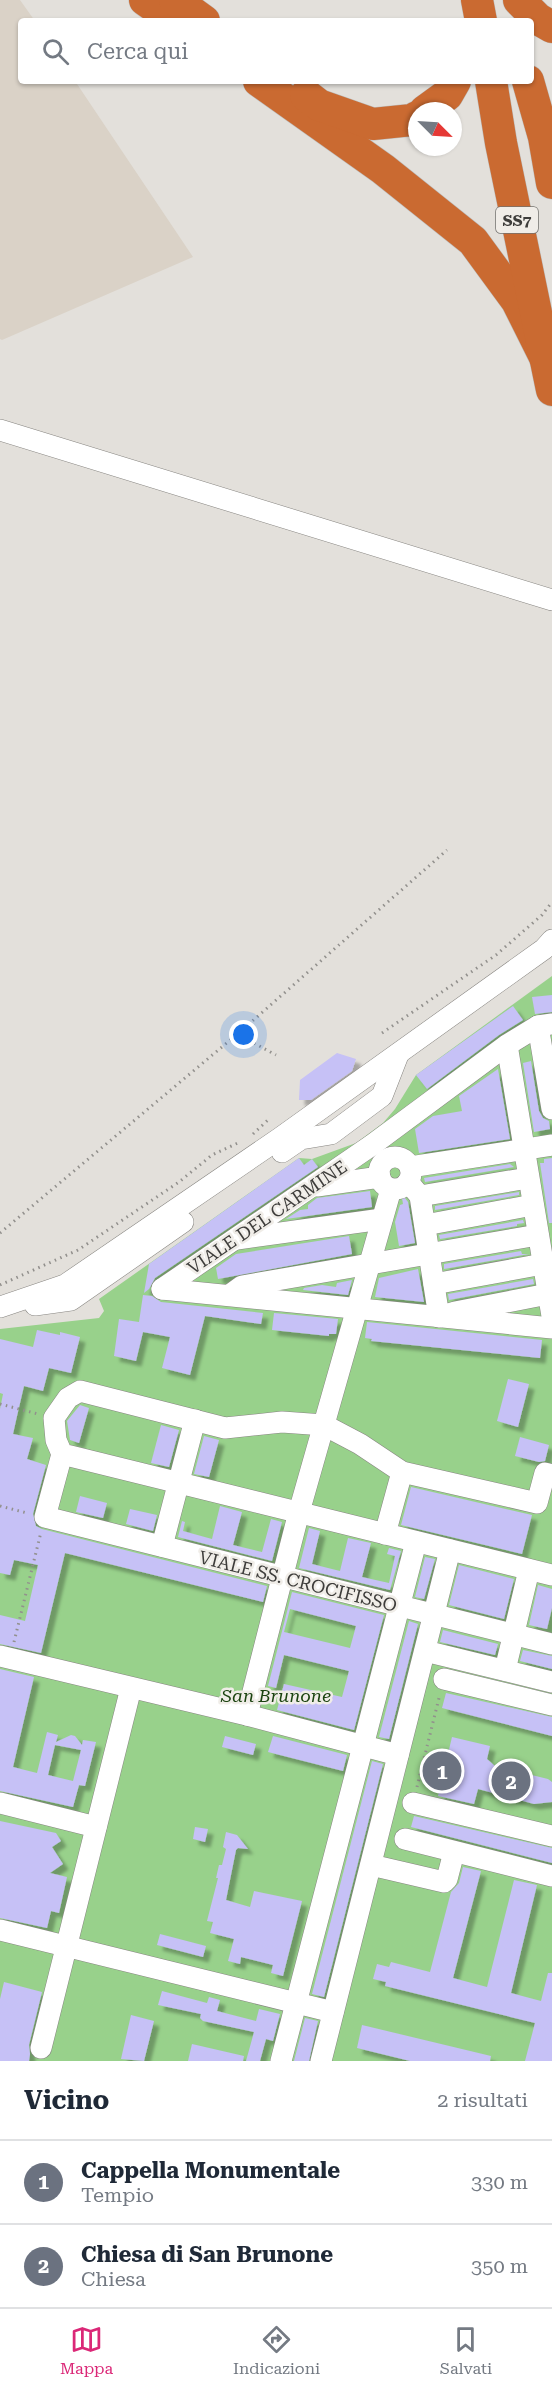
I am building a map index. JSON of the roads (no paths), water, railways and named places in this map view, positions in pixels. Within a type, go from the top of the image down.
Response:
[{"type":"highway","points":[[145,0],[171,18]]},
{"type":"highway","points":[[175,0],[200,18]]},
{"type":"highway","points":[[470,18],[471,0]]},
{"type":"highway","points":[[477,0],[480,18]]},
{"type":"highway","points":[[504,0],[509,18]]},
{"type":"highway","points":[[519,0],[538,19],[552,27]]},
{"type":"highway","points":[[263,84],[383,169],[473,242],[517,301],[546,359]]},
{"type":"highway","points":[[290,84],[319,105],[373,124],[408,120]]},
{"type":"highway","points":[[437,102],[447,95],[453,84]]},
{"type":"highway","name":"SS7","points":[[492,84],[552,390]]},
{"type":"highway","points":[[529,84],[544,137],[552,183]]},
{"type":"street","points":[[0,429],[552,600]]},
{"type":"street","points":[[0,1308],[65,1285],[398,1055],[544,949],[552,940]]},
{"type":"street","points":[[545,1025],[552,1109]]},
{"type":"street","name":"VIALE DEL CARMINE","points":[[229,1296],[162,1289],[313,1186],[395,1174],[507,1045],[545,1025]]},
{"type":"street","points":[[507,1045],[552,1316]]},
{"type":"street","points":[[0,1308],[71,1300],[301,1139],[331,1134],[382,1096],[398,1055]]},
{"type":"street","points":[[353,1117],[395,1174],[425,1225],[439,1317]]},
{"type":"street","points":[[313,1186],[395,1174],[552,1145]]},
{"type":"street","points":[[395,1174],[528,1178]]},
{"type":"street","points":[[247,1715],[299,1512],[395,1174]]},
{"type":"street","points":[[425,1225],[533,1205]]},
{"type":"street","points":[[231,1240],[382,1219]]},
{"type":"street","points":[[229,1296],[242,1286],[538,1235]]},
{"type":"street","points":[[434,1284],[543,1264]]},
{"type":"street","points":[[439,1317],[548,1294]]},
{"type":"street","points":[[229,1296],[552,1328]]},
{"type":"street","points":[[552,1475],[545,1473],[537,1503],[402,1472],[360,1444],[324,1425],[282,1422],[225,1428],[80,1391],[68,1398],[54,1418],[56,1440],[62,1454],[552,1575]]},
{"type":"street","points":[[162,1546],[195,1420]]},
{"type":"street","name":"VIALE SS. CROCIFISSO","points":[[62,1454],[45,1517],[552,1644]]},
{"type":"street","points":[[385,1534],[402,1472]]},
{"type":"street","points":[[281,2061],[416,1542]]},
{"type":"street","points":[[321,2061],[450,1550]]},
{"type":"street","points":[[505,1671],[529,1569]]},
{"type":"street","points":[[425,1651],[552,1682]]},
{"type":"street","points":[[5,1657],[247,1715],[398,1755]]},
{"type":"street","points":[[444,1679],[552,1705]]},
{"type":"street","points":[[41,2048],[131,1688]]},
{"type":"street","points":[[0,1803],[96,1827]]},
{"type":"street","points":[[413,1803],[552,1836]]},
{"type":"street","points":[[405,1839],[552,1876]]},
{"type":"street","points":[[371,1865],[444,1882],[447,1879],[454,1852]]},
{"type":"street","points":[[0,1930],[333,2012]]},
{"type":"place","name":"Cappella Monumentale","points":[[442,1771]]},
{"type":"place","name":"Chiesa di San Brunone","points":[[511,1781]]},
{"type":"park label","name":"San Brunone","points":[[276,1695]]}]
